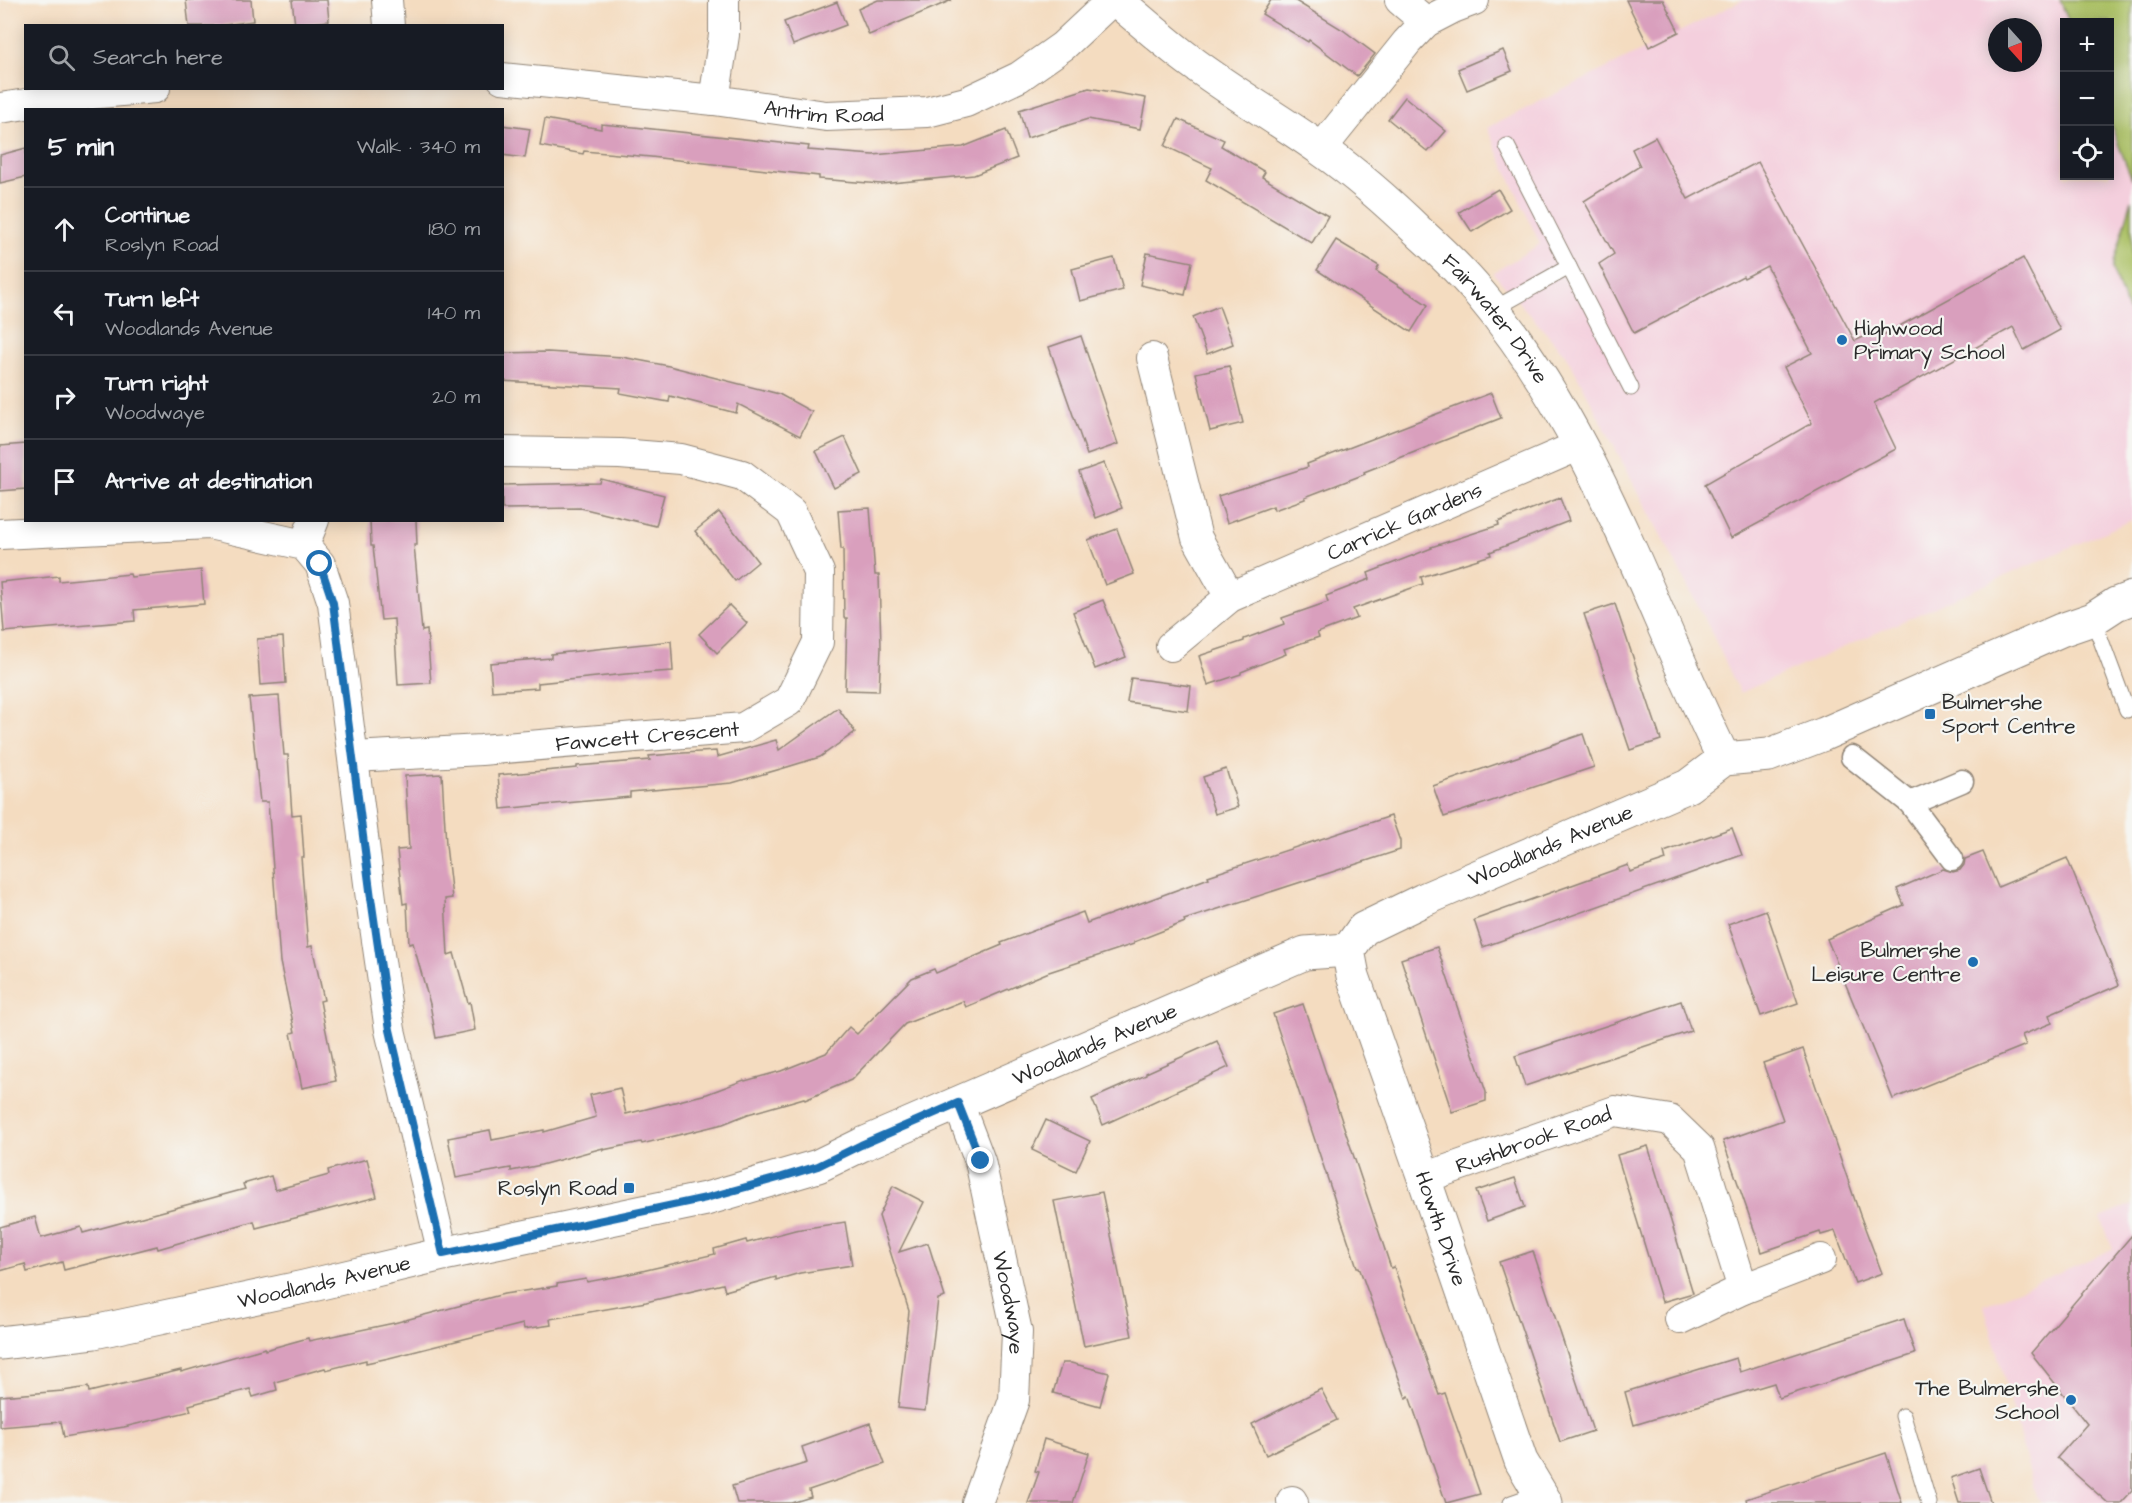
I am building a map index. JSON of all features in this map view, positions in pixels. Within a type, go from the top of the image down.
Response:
[{"type":"street","points":[[387,0],[388,24]]},
{"type":"street","points":[[714,100],[724,35],[724,0]]},
{"type":"street","name":"Antrim Road","points":[[504,78],[714,100],[826,116],[927,112],[966,102],[1019,77],[1063,46],[1114,0]]},
{"type":"street","name":"Fairwater Drive","points":[[1114,0],[1182,55],[1321,149],[1371,186],[1481,295],[1551,394],[1580,445],[1630,546],[1724,759]]},
{"type":"street","points":[[1400,0],[1426,22]]},
{"type":"street","points":[[1321,149],[1407,42],[1426,22],[1474,0]]},
{"type":"street","points":[[0,108],[133,90]]},
{"type":"street","points":[[1152,358],[1197,538],[1230,597]]},
{"type":"street","name":"Carrick Gardens","points":[[1172,646],[1230,597],[1580,445]]},
{"type":"street","name":"Fawcett Crescent","points":[[354,757],[481,750],[743,728],[789,701],[818,642],[819,572],[792,512],[742,475],[681,459],[620,454],[504,452]]},
{"type":"street","points":[[0,534],[209,524],[309,533],[333,603],[390,1030],[443,1254]]},
{"type":"street","points":[[1724,759],[1769,755],[1824,734],[2061,630],[2093,619],[2116,604],[2132,598]]},
{"type":"street","points":[[1852,757],[1910,803],[1952,860]]},
{"type":"street","name":"Woodlands Avenue","points":[[0,1343],[94,1332],[304,1287],[443,1254],[706,1198],[818,1166],[861,1145],[1305,953],[1348,950],[1363,929],[1423,900],[1688,786],[1724,759]]},
{"type":"street","points":[[1910,803],[1962,782]]},
{"type":"street","name":"Howth Drive","points":[[1348,950],[1353,976],[1425,1178],[1521,1461],[1532,1500]]},
{"type":"street","name":"Woodwaye","points":[[958,1103],[981,1161],[1017,1332],[1014,1400],[977,1503]]},
{"type":"street","name":"Rushbrook Road","points":[[1425,1178],[1615,1111],[1670,1120],[1699,1148],[1743,1290]]},
{"type":"street","points":[[1680,1319],[1743,1290],[1821,1259]]},
{"type":"lane","points":[[1507,146],[1631,388]]},
{"type":"lane","points":[[1492,310],[1569,267]]},
{"type":"lane","points":[[2093,619],[2127,710]]},
{"type":"lane","points":[[1903,1416],[1929,1503]]},
{"type":"shaded area","name":"Highwood Primary School","points":[[1743,0],[2060,0],[2067,18],[2060,18],[2060,180],[2114,180],[2114,133],[2132,179],[2132,200],[2112,269],[2132,321],[2132,520],[1740,693],[1709,627],[1568,358],[1493,273],[1540,244],[1487,128]]},
{"type":"shaded area","name":"The Bulmershe School","points":[[2132,1205],[2132,1503],[2041,1503],[2036,1496],[1984,1305],[2113,1249],[2101,1218]]},
{"type":"green space","points":[[2060,0],[2132,0],[2132,179],[2114,133],[2114,18],[2067,18]]},
{"type":"green space","points":[[2132,200],[2132,321],[2112,269]]},
{"type":"building","points":[[186,0],[251,0],[253,21],[232,24],[189,24]]},
{"type":"building","points":[[292,0],[327,0],[329,21],[295,24]]},
{"type":"building","points":[[878,0],[952,0],[869,35],[858,9]]},
{"type":"building","points":[[1271,0],[1294,0],[1343,30],[1375,54],[1357,76],[1309,40],[1308,42],[1262,14]]},
{"type":"building","points":[[1626,0],[1663,0],[1679,32],[1649,47]]},
{"type":"building","points":[[837,2],[846,25],[793,45],[784,22]]},
{"type":"building","points":[[1503,50],[1512,71],[1467,90],[1458,69]]},
{"type":"building","points":[[1089,88],[1146,98],[1140,129],[1088,119],[1027,138],[1019,110]]},
{"type":"building","points":[[1405,97],[1446,131],[1428,152],[1388,119]]},
{"type":"building","points":[[545,119],[601,129],[601,124],[634,127],[809,146],[808,150],[873,155],[963,147],[1006,130],[1017,158],[974,175],[881,184],[819,179],[819,176],[651,157],[584,151],[583,154],[540,146]]},
{"type":"building","points":[[1178,119],[1224,140],[1221,146],[1265,172],[1262,177],[1328,216],[1312,243],[1206,180],[1212,168],[1165,146]]},
{"type":"building","points":[[504,125],[530,129],[525,158],[504,155]]},
{"type":"building","points":[[1655,137],[1688,199],[1758,162],[1855,341],[1874,332],[1878,338],[2023,258],[2060,330],[2024,350],[2013,327],[1874,403],[1896,449],[1731,538],[1705,484],[1812,423],[1784,367],[1812,353],[1767,266],[1744,278],[1743,276],[1634,333],[1599,264],[1614,254],[1584,201],[1640,166],[1632,149]]},
{"type":"building","points":[[24,149],[24,177],[0,183],[0,155]]},
{"type":"building","points":[[1498,189],[1510,209],[1472,232],[1459,212]]},
{"type":"building","points":[[1336,240],[1379,266],[1376,271],[1428,305],[1411,332],[1317,270]]},
{"type":"building","points":[[1147,253],[1192,262],[1185,295],[1140,285]]},
{"type":"building","points":[[1114,258],[1123,290],[1080,301],[1072,269]]},
{"type":"building","points":[[1219,306],[1233,344],[1207,354],[1193,317]]},
{"type":"building","points":[[1081,336],[1118,444],[1087,455],[1049,347]]},
{"type":"building","points":[[548,352],[622,357],[669,366],[779,394],[812,412],[800,436],[738,404],[736,413],[670,396],[669,402],[620,393],[621,388],[504,381],[504,353]]},
{"type":"building","points":[[1229,366],[1243,423],[1210,431],[1196,373]]},
{"type":"building","points":[[1491,393],[1501,418],[1364,472],[1365,474],[1305,497],[1305,499],[1274,510],[1273,506],[1227,523],[1218,496],[1308,467],[1307,464]]},
{"type":"building","points":[[845,437],[862,474],[834,488],[816,451]]},
{"type":"building","points":[[24,444],[24,489],[0,491],[0,446]]},
{"type":"building","points":[[1104,463],[1122,508],[1096,518],[1079,472]]},
{"type":"building","points":[[601,479],[664,495],[656,526],[581,508],[504,509],[504,485],[600,483]]},
{"type":"building","points":[[1560,498],[1569,521],[1490,552],[1491,555],[1421,577],[1423,584],[1353,609],[1357,618],[1317,633],[1319,637],[1284,649],[1286,654],[1241,672],[1241,674],[1208,685],[1199,656],[1244,641],[1244,639],[1284,624],[1282,618],[1328,602],[1326,596],[1370,579],[1368,573],[1431,547],[1499,525],[1498,522]]},
{"type":"building","points":[[870,508],[875,575],[879,575],[881,648],[879,691],[845,690],[847,618],[844,618],[843,549],[841,549],[838,510]]},
{"type":"building","points":[[719,512],[758,562],[735,581],[695,531]]},
{"type":"building","points":[[370,522],[416,522],[417,545],[414,545],[422,631],[427,630],[431,683],[398,685],[394,619],[381,620],[373,546],[371,546]]},
{"type":"building","points":[[1117,529],[1134,574],[1105,585],[1088,540]]},
{"type":"building","points":[[201,570],[204,604],[134,610],[135,621],[4,632],[0,582],[59,576],[59,581],[130,574],[131,577]]},
{"type":"building","points":[[1103,600],[1126,657],[1095,669],[1073,612]]},
{"type":"building","points":[[1615,604],[1661,740],[1630,750],[1584,614]]},
{"type":"building","points":[[729,605],[747,623],[717,653],[699,634]]},
{"type":"building","points":[[283,637],[286,683],[260,685],[257,639]]},
{"type":"building","points":[[671,641],[673,671],[538,683],[538,688],[492,691],[490,663],[551,658],[551,654]]},
{"type":"building","points":[[1131,678],[1191,686],[1188,711],[1127,702]]},
{"type":"building","points":[[279,696],[284,755],[288,755],[292,815],[301,814],[304,857],[301,857],[308,947],[312,946],[324,1000],[320,1001],[336,1081],[302,1088],[291,1033],[295,1032],[280,962],[268,802],[260,802],[249,698]]},
{"type":"building","points":[[838,708],[855,732],[820,757],[784,768],[732,783],[630,792],[630,797],[501,809],[498,775],[650,760],[649,756],[683,753],[716,751],[717,757],[776,740],[779,750]]},
{"type":"building","points":[[1583,734],[1594,767],[1444,817],[1433,786]]},
{"type":"building","points":[[1226,769],[1238,807],[1215,814],[1203,777]]},
{"type":"building","points":[[442,774],[452,898],[445,899],[448,955],[454,953],[468,1003],[470,1002],[475,1030],[436,1038],[430,1004],[413,943],[409,944],[407,903],[403,904],[397,850],[409,849],[405,776]]},
{"type":"building","points":[[1391,816],[1400,841],[1400,850],[1184,920],[1185,922],[1134,942],[1134,944],[1049,972],[966,1007],[963,1001],[905,1024],[851,1080],[805,1100],[804,1098],[748,1114],[723,1124],[642,1144],[641,1142],[603,1150],[603,1148],[541,1165],[456,1178],[448,1138],[490,1130],[492,1140],[544,1130],[544,1132],[596,1117],[590,1095],[620,1088],[626,1114],[707,1094],[744,1080],[781,1071],[826,1053],[849,1027],[857,1034],[912,978],[934,969],[936,973],[1002,945],[1001,943],[1083,912],[1087,923],[1209,878],[1208,876]]},
{"type":"building","points":[[1732,828],[1742,855],[1483,947],[1474,920],[1628,865],[1630,872],[1666,860],[1664,852]]},
{"type":"building","name":"Bulmershe Leisure Centre","points":[[1983,852],[1998,887],[2067,858],[2119,985],[2049,1015],[2052,1023],[2022,1035],[2026,1045],[1893,1099],[1827,939],[1904,905],[1897,889],[1943,869],[1953,872],[1960,870],[1965,859]]},
{"type":"building","points":[[1766,910],[1798,1003],[1761,1016],[1728,924]]},
{"type":"building","points":[[1437,947],[1486,1092],[1486,1101],[1452,1112],[1401,959]]},
{"type":"building","points":[[1681,1001],[1691,1031],[1525,1086],[1515,1056]]},
{"type":"building","points":[[1303,1004],[1391,1268],[1394,1267],[1439,1395],[1445,1393],[1480,1494],[1446,1503],[1409,1396],[1406,1398],[1359,1267],[1357,1267],[1273,1014]]},
{"type":"building","points":[[1217,1041],[1229,1067],[1103,1125],[1092,1099]]},
{"type":"building","points":[[1803,1049],[1882,1273],[1855,1283],[1835,1231],[1821,1235],[1820,1232],[1762,1252],[1723,1141],[1783,1120],[1763,1063]]},
{"type":"building","points":[[1046,1120],[1090,1141],[1076,1171],[1032,1150]]},
{"type":"building","points":[[1648,1146],[1693,1293],[1662,1302],[1617,1155]]},
{"type":"building","points":[[367,1159],[377,1197],[256,1228],[254,1221],[158,1249],[157,1246],[64,1270],[62,1262],[27,1272],[25,1264],[0,1271],[0,1227],[35,1217],[41,1238],[81,1227],[83,1233],[245,1189],[243,1184],[271,1176],[275,1190],[329,1175],[328,1170]]},
{"type":"building","points":[[1515,1178],[1525,1207],[1487,1221],[1476,1191]]},
{"type":"building","points":[[893,1186],[924,1202],[899,1252],[928,1243],[945,1297],[938,1299],[925,1411],[898,1408],[909,1311],[879,1216]]},
{"type":"building","points":[[1102,1192],[1132,1336],[1084,1346],[1054,1201]]},
{"type":"building","points":[[845,1222],[852,1265],[800,1273],[776,1280],[776,1277],[725,1291],[723,1284],[646,1302],[550,1319],[551,1325],[524,1329],[523,1324],[389,1358],[366,1363],[366,1360],[326,1370],[325,1368],[275,1382],[277,1390],[253,1397],[250,1389],[189,1405],[191,1411],[124,1427],[64,1437],[61,1422],[0,1427],[0,1396],[88,1387],[89,1392],[181,1370],[181,1372],[308,1338],[309,1341],[394,1323],[504,1294],[586,1279],[587,1282],[625,1275],[715,1254],[714,1249],[746,1240],[747,1243],[795,1230]]},
{"type":"building","points":[[2132,1235],[2132,1491],[2121,1503],[2108,1503],[2057,1458],[2087,1424],[2031,1353]]},
{"type":"building","points":[[1533,1251],[1593,1431],[1560,1442],[1499,1262]]},
{"type":"building","points":[[1904,1319],[1915,1354],[1779,1398],[1774,1383],[1634,1425],[1625,1392],[1736,1358],[1740,1372]]},
{"type":"building","points":[[1062,1363],[1071,1363],[1109,1373],[1100,1406],[1053,1393]]},
{"type":"building","points":[[1321,1389],[1337,1420],[1266,1455],[1252,1424]]},
{"type":"building","points":[[870,1423],[885,1464],[809,1490],[811,1497],[791,1503],[737,1503],[732,1486],[807,1463],[802,1447]]},
{"type":"building","points":[[1044,1439],[1089,1453],[1073,1503],[1028,1503],[1039,1472],[1035,1471]]},
{"type":"building","points":[[1886,1453],[1902,1503],[1747,1503],[1746,1499]]},
{"type":"building","points":[[1979,1468],[1991,1503],[1959,1503],[1951,1478]]},
{"type":"place","name":"Highwood Primary School","points":[[1842,340]]},
{"type":"place","name":"Bulmershe Sport Centre","points":[[1930,714]]},
{"type":"place","name":"Bulmershe Leisure Centre","points":[[1973,962]]},
{"type":"place","name":"Roslyn Road","points":[[629,1188]]},
{"type":"place","name":"The Bulmershe School","points":[[2071,1400]]},
{"type":"route","points":[[320,564],[333,603],[390,1030],[443,1254],[706,1198],[782,1177],[818,1166],[958,1103],[981,1161]]}]
